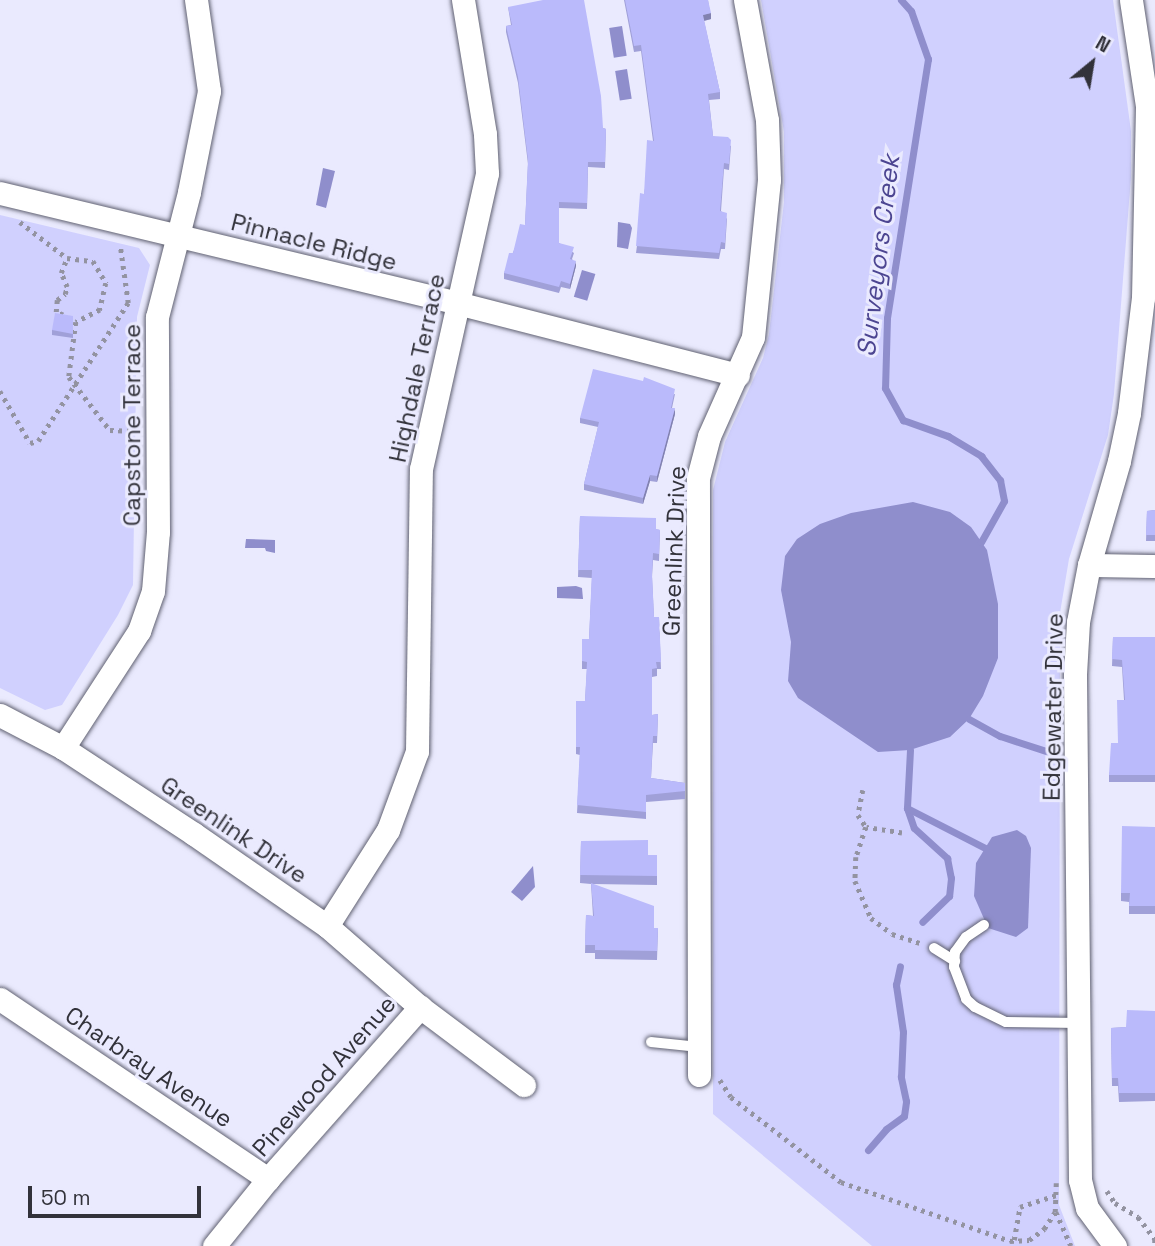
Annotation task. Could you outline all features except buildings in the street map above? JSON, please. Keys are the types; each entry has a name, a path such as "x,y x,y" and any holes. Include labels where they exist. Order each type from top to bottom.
{"street":[{"name":"Capstone Terrace","path":"63,748 139,631 153,591 158,532 157,317 209,91 196,0"},
{"name":"Highdale Terrace","path":"327,926 388,830 412,766 418,741 421,468 484,189 487,160 463,0"},
{"name":"Greenlink Drive","path":"709,1074 699,1047 697,499 709,436 738,375 756,318 769,161 767,120 745,0"},
{"name":"Edgewater Drive","path":"1115,1246 1087,1208 1081,1191 1075,674 1078,622 1089,565 1126,425 1149,298 1147,106 1131,0"},
{"name":"Pinnacle Ridge","path":"0,193 457,303 738,375"},
{"path":"1089,565 1155,566"},
{"name":"Greenlink Drive","path":"0,715 63,748 327,926 420,1007 524,1085"},
{"name":"Charbray Avenue","path":"0,999 268,1179"},
{"name":"Pinewood Avenue","path":"214,1246 268,1179 420,1007"}],"lane":[{"path":"984,925 959,945 955,961 958,982 966,999 989,1015 1027,1024 1079,1023"},
{"path":"934,948 955,961"},
{"path":"651,1042 699,1047"}],"path":[{"path":"15,219 67,258 93,261 106,283 100,310 76,322"},
{"path":"0,391 30,443 38,441 128,303 120,245"},
{"path":"67,258 61,274 67,287 65,294 57,300 56,312 76,322"},
{"path":"76,322 69,377 110,430 142,432"},
{"path":"863,790 858,815 866,827 902,833"},
{"path":"866,827 858,850 855,881 864,906 871,918 892,934 934,948"},
{"path":"709,1074 720,1081 731,1097 842,1182 1029,1246"},
{"path":"1056,1170 1055,1212 1071,1246"},
{"path":"1103,1179 1115,1203 1138,1217 1155,1239 1155,1246"},
{"path":"1016,1240 1020,1207 1056,1195"},
{"path":"1016,1240 1029,1240 1044,1229 1055,1212"}],"shaded area":[{"path":"761,0 1113,0 1131,131 1131,177 1114,394 1108,435 1069,559 1060,613 1059,1205 1075,1246 872,1246 713,1114 713,490 725,442 763,358 769,334 784,202 784,132"},
{"path":"622,26 627,56 614,58 609,28"},
{"path":"627,69 632,99 620,101 615,71"},
{"path":"323,168 335,171 326,208 316,205"},
{"path":"0,215 139,248 150,265 137,317 133,585 118,615 62,705 45,710 0,688"},
{"path":"618,222 630,224 632,228 628,249 617,247"},
{"path":"582,270 595,274 587,301 574,297"},
{"path":"913,502 950,512 971,527 987,550 998,604 998,658 983,696 969,719 950,737 910,750 878,752 798,698 788,681 791,642 781,590 785,556 797,539 820,524 851,513"},
{"path":"246,539 275,540 275,553 266,551 265,548 245,548"},
{"path":"557,587 582,588 583,599 557,598"},
{"path":"1017,830 1026,836 1031,848 1028,928 1016,937 988,928 974,896 976,863 992,837"},
{"path":"533,866 535,887 522,901 511,892"}],"waterway":[{"name":"Surveyors Creek","path":"901,0 911,11 928,59 887,318 885,388 903,420 948,436 981,456 1000,480 1004,501 981,542"},
{"path":"969,719 1000,736 1049,752"},
{"path":"910,750 907,808 914,828 947,858 951,878 949,896 922,922"},
{"path":"907,808 985,848"},
{"path":"868,1150 886,1129 904,1116 906,1101 901,1077 903,1032 896,985 900,966"}]}
